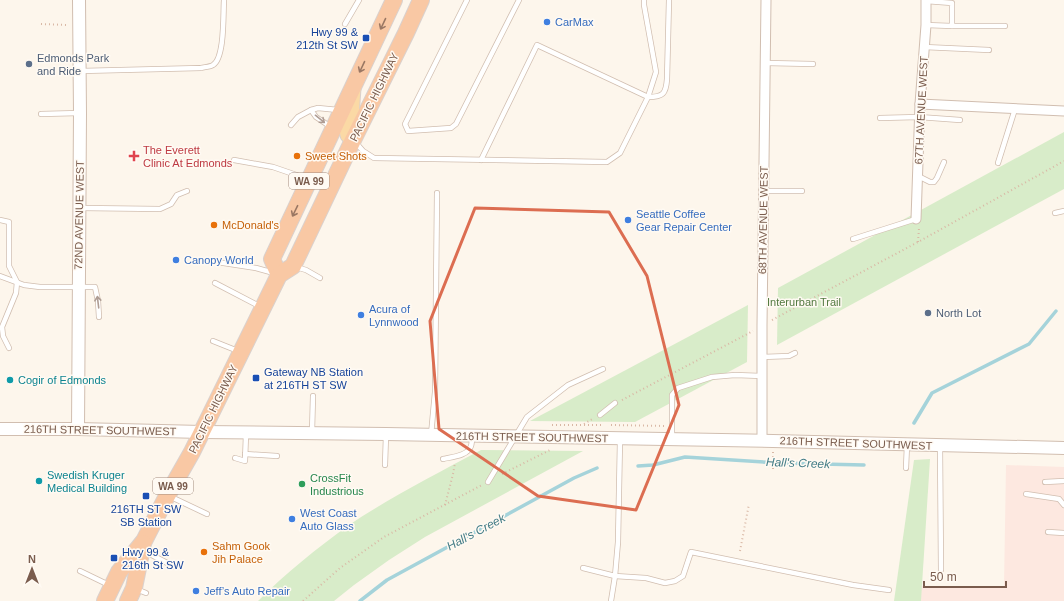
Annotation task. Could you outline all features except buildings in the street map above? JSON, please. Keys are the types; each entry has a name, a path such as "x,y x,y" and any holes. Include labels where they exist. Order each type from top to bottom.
{"highway":[{"name":"PACIFIC HIGHWAY","path":"109,594 119,572 143,545 167,496 192,452 279,275 272,259 394,0"},
{"name":"PACIFIC HIGHWAY","path":"293,266 421,0"},
{"path":"279,275 293,266"},
{"name":"PACIFIC HIGHWAY","path":"136,594 143,545"}],"main road":[{"path":"353,87 351,118 346,130 348,135 353,140"}],"street":[{"name":"72ND AVENUE WEST","path":"78,429 80,113 79,0"},
{"name":"68TH AVENUE WEST","path":"762,441 766,0"},
{"name":"67TH AVENUE WEST","path":"916,219 919,117 926,25 926,0"},
{"path":"920,104 1064,111"},
{"name":"216TH STREET SOUTHWEST","path":"0,429 516,436 1064,448"}],"lane":[{"path":"80,71 201,68 213,65 219,59 222,49 224,0"},
{"path":"345,24 359,0"},
{"path":"467,0 405,124 408,130 451,128 456,124 519,0"},
{"path":"353,140 363,151 374,158 607,162 620,153 648,97 656,72 644,0"},
{"path":"481,160 537,45 648,97 659,96 666,91 669,0"},
{"path":"926,0 952,3 952,26"},
{"path":"926,25 1005,26"},
{"path":"924,47 988,50"},
{"path":"766,63 813,64"},
{"path":"291,125 298,117 318,108 342,111"},
{"path":"998,163 1015,109"},
{"path":"311,110 316,117 334,128"},
{"path":"41,114 80,113"},
{"path":"880,118 919,117 960,120"},
{"path":"234,160 273,167 309,180"},
{"path":"918,176 930,182 934,182 944,162"},
{"path":"79,208 160,209 171,204 177,195 187,191"},
{"path":"764,191 802,191"},
{"path":"431,435 435,392 437,193"},
{"path":"1055,213 1064,211"},
{"path":"853,239 916,219"},
{"path":"0,220 8,222 8,266 16,282 16,293 2,327 3,336 9,348"},
{"path":"217,262 256,268 279,275"},
{"path":"293,266 306,270 320,278"},
{"path":"0,276 16,282 40,287 95,287 99,317"},
{"path":"215,283 262,308"},
{"path":"213,341 241,352"},
{"path":"762,357 789,356 795,353"},
{"path":"488,482 527,417 568,385 603,369"},
{"path":"672,439 672,395 678,388 712,377 735,375 762,376"},
{"path":"312,433 313,396"},
{"path":"600,415 615,403"},
{"path":"235,458 245,461 246,433"},
{"path":"385,465 386,434"},
{"path":"443,459 457,456 468,451 471,446 472,436"},
{"path":"611,601 618,542 620,438"},
{"path":"906,468 907,444"},
{"path":"940,445 941,570"},
{"path":"245,454 276,456"},
{"path":"1045,482 1064,481"},
{"path":"1026,494 1059,499 1064,505"},
{"path":"167,496 207,514"},
{"path":"1048,532 1064,533"},
{"path":"143,545 173,566"},
{"path":"584,568 615,576 646,578 665,583 675,581 683,576 691,552 853,585 889,590"},
{"path":"80,571 109,594"}],"path":[{"path":"41,24 79,25"},
{"path":"770,322 1064,161"},
{"path":"916,219 919,227 918,242"},
{"path":"615,403 751,332"},
{"path":"582,425 600,415"},
{"path":"548,424 602,425"},
{"path":"611,425 672,426"},
{"path":"303,601 340,568 384,537 555,447"},
{"path":"773,452 773,469"},
{"path":"445,505 454,474 457,456"},
{"path":"740,551 749,504"}],"highlighted area":[{"path":"475,208 609,212 647,276 679,405 636,510 538,496 439,429 430,321"}],"shaded area":[{"path":"1006,465 1064,467 1064,601 917,601 918,586 1004,586"}],"green space":[{"name":"Interurban Trail","path":"1064,132 1064,189 777,345 778,288"},
{"name":"Interurban Trail","path":"748,305 747,362 635,422 530,421"},
{"path":"481,450 583,451 425,537 389,560 334,601 258,601 302,561 349,525 397,495"},
{"path":"930,459 921,601 894,601 914,460"}],"waterway":[{"name":"Hall's Creek","path":"914,423 932,393 1029,344 1056,311"},
{"name":"Hall's Creek","path":"638,466 653,465 685,457 779,463 864,465"},
{"name":"Hall's Creek","path":"360,601 387,580 574,478 597,468"}],"place":[{"name":"CarMax","path":"547,22"},
{"name":"Hwy 99 & 212th St SW","path":"366,38"},
{"name":"Edmonds Park and Ride","path":"29,64"},
{"name":"The Everett Clinic At Edmonds","path":"134,156"},
{"name":"Sweet Shots","path":"297,156"},
{"name":"Seattle Coffee Gear Repair Center","path":"628,220"},
{"name":"McDonald's","path":"214,225"},
{"name":"Canopy World","path":"176,260"},
{"name":"North Lot","path":"928,313"},
{"name":"Acura of Lynnwood","path":"361,315"},
{"name":"Gateway NB Station at 216TH ST SW","path":"256,378"},
{"name":"Cogir of Edmonds","path":"10,380"},
{"name":"Swedish Kruger Medical Building","path":"39,481"},
{"name":"CrossFit Industrious","path":"302,484"},
{"name":"216TH ST SW SB Station","path":"146,496"},
{"name":"West Coast Auto Glass","path":"292,519"},
{"name":"Sahm Gook Jih Palace","path":"204,552"},
{"name":"Hwy 99 & 216th St SW","path":"114,558"},
{"name":"Jeff’s Auto Repair","path":"196,591"}]}
